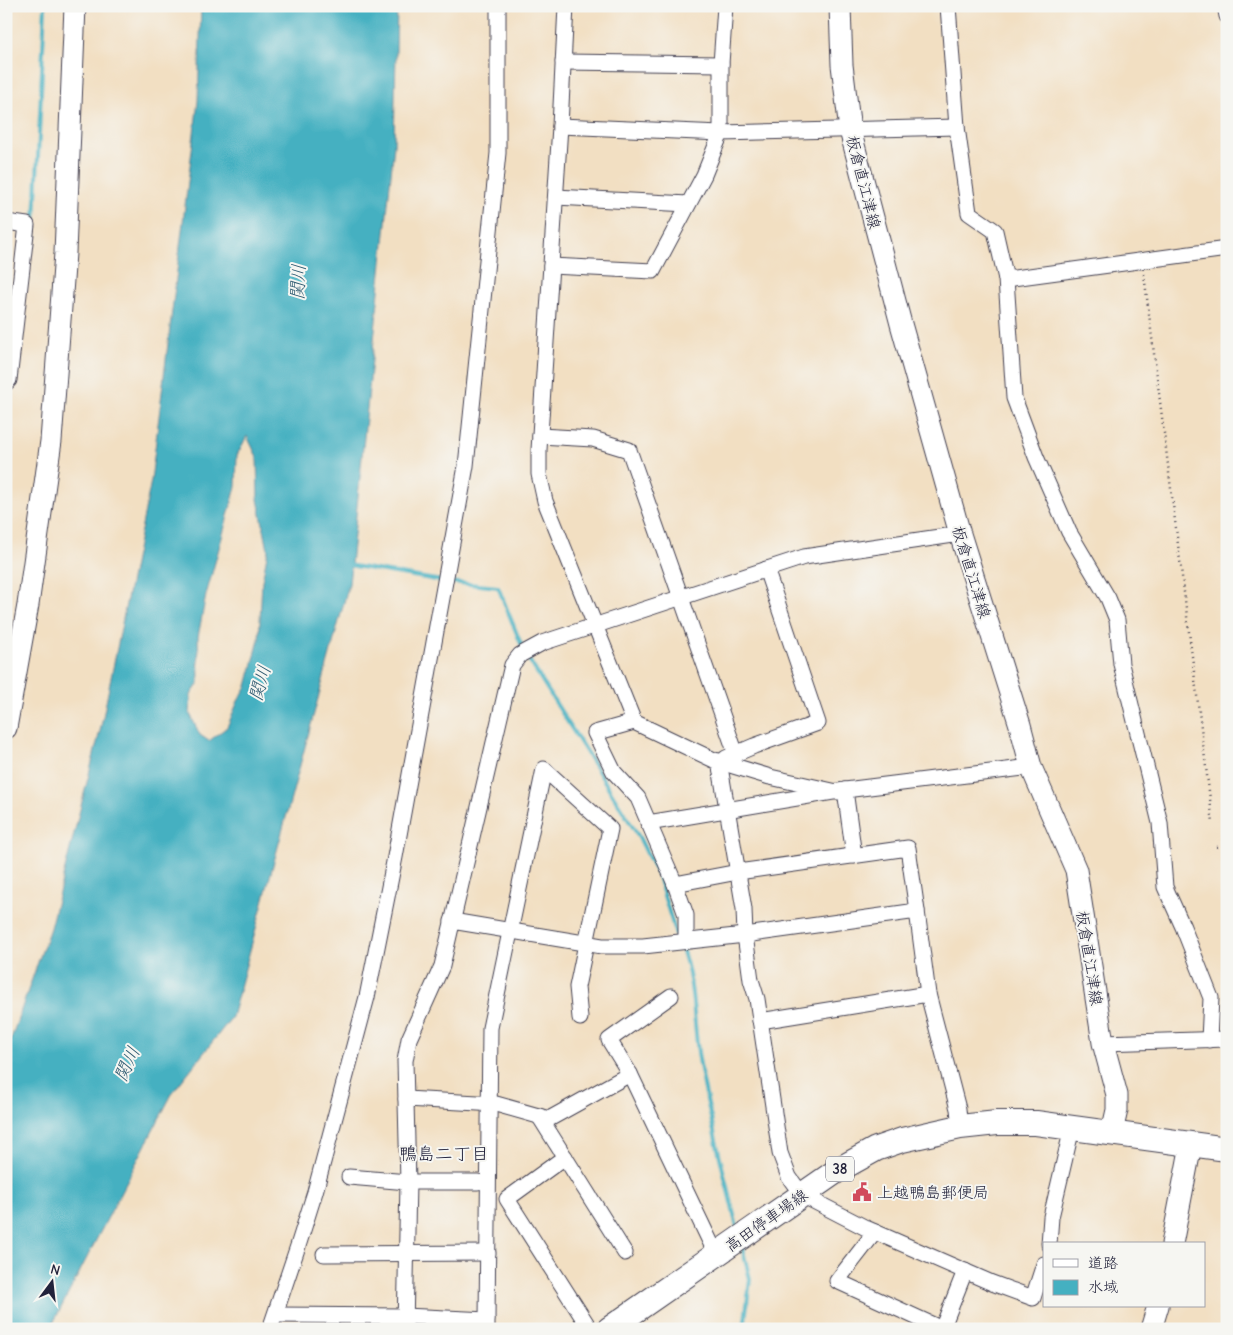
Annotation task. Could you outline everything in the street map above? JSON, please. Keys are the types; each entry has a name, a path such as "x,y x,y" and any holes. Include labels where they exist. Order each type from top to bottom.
{"main road":[{"path":"6,728 28,605 51,441 65,253 75,6"},
{"name":"板倉直江津線","path":"840,6 842,65 850,130 900,324 960,534 1020,725 1031,767 1076,870 1103,1043 1117,1095 1117,1110 1112,1132"},
{"name":"高田停車場線","path":"608,1329 838,1170 876,1149 902,1140 960,1127 997,1123 1026,1123 1112,1132"},
{"name":"38","path":"1112,1132 1227,1150"},
{"path":"1172,1242 1191,1145"},
{"path":"1151,1329 1157,1308"}],"street":[{"path":"498,6 498,153 466,466 367,996 314,1192 273,1322 487,1324 490,1028 512,930 544,769 610,828 577,987 580,1018"},
{"path":"566,6 539,474 545,501 634,722"},
{"path":"551,266 653,271 704,175 722,133 721,64 725,6"},
{"path":"948,6 957,127 969,213 995,231 1006,278 1014,398 1036,457 1069,532 1108,598 1117,620 1120,664 1160,823 1165,887 1184,927 1212,998 1209,1040"},
{"path":"1226,6 1227,16"},
{"path":"563,62 721,64"},
{"path":"560,126 722,133 957,127"},
{"path":"556,197 688,204"},
{"path":"6,222 27,225 13,290 9,380 6,383"},
{"path":"1006,278 1227,249"},
{"path":"540,436 594,439 628,450 736,754"},
{"path":"405,1322 408,1182 405,1061 409,1040 442,966 512,665 520,654 542,643 804,557 960,534"},
{"path":"719,761 818,723 766,569"},
{"path":"686,941 686,915 675,884 638,798 614,772 595,733 634,722 719,761 770,777 841,791"},
{"path":"719,761 744,910 744,935 751,980 757,999 780,1153 789,1176 802,1195 876,1232 1033,1298 1043,1267"},
{"path":"648,823 841,791 1031,767"},
{"path":"841,791 854,856"},
{"path":"675,884 738,872 908,848 928,994 958,1109 960,1127"},
{"path":"452,921 602,946 656,946 917,910"},
{"path":"760,1021 928,994"},
{"path":"671,996 609,1040 630,1074 716,1254"},
{"path":"1103,1043 1227,1039"},
{"path":"406,1099 490,1104 549,1118 630,1074"},
{"path":"539,1116 626,1253"},
{"path":"1049,1242 1051,1217 1072,1128"},
{"path":"565,1157 507,1199 590,1329"},
{"path":"349,1178 408,1182 478,1182"},
{"path":"876,1232 837,1281 942,1329 965,1271"},
{"path":"324,1254 488,1253"}],"path":[{"path":"1143,260 1213,823"},
{"path":"1217,847 1227,846"}],"water":[{"name":"関川","path":"201,6 397,6 394,145 349,584 232,1017 173,1092 50,1329 6,1329 6,1053 50,928 101,727 151,481 198,101","holes":["247,436 257,457 258,499 268,550 262,581 259,640 247,686 238,701 227,727 209,741 200,735 190,714 191,695 199,683 198,637 206,595 236,487 237,455"]}],"waterway":[{"path":"32,246 35,221 45,6"},
{"path":"348,565 442,581"},
{"path":"449,582 498,587 523,649"},
{"path":"526,655 639,837 658,876 677,938"},
{"path":"681,946 689,974 703,1081 738,1231"},
{"path":"742,1247 750,1279 744,1329"}],"place":[{"name":"上越鴨島郵便局","path":"862,1192"}],"district":[{"name":"鴨島二丁目","path":"444,1154"}]}
